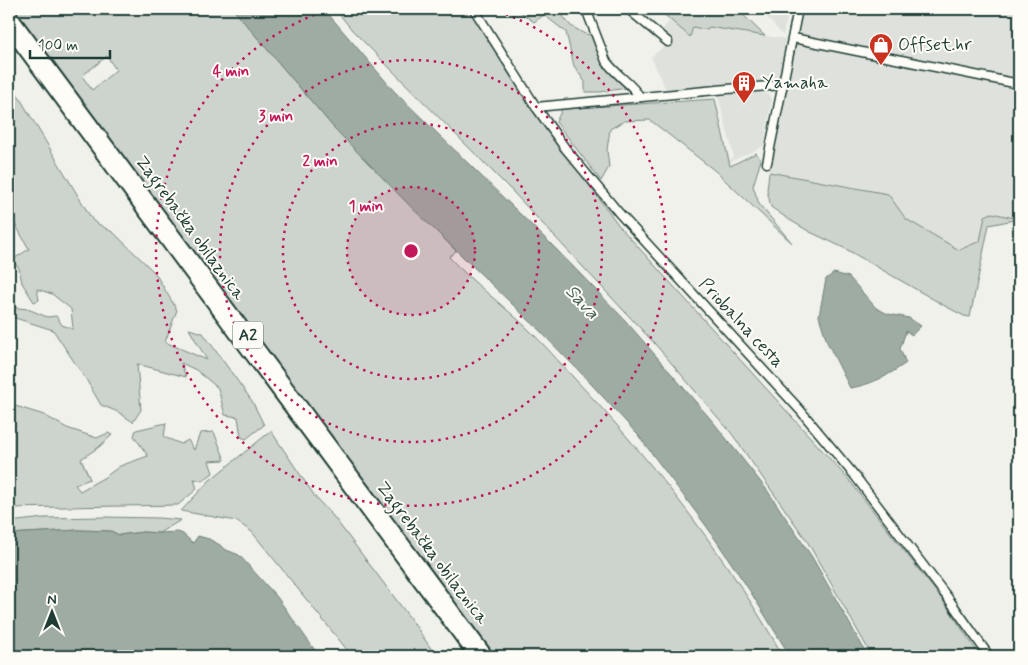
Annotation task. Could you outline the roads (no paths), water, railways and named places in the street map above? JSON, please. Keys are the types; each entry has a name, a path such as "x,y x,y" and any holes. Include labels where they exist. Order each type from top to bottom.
{"highway":[{"name":"Zagrebačka obilaznica","path":"9,13 487,656"},
{"name":"Zagrebačka obilaznica","path":"9,30 475,656"}],"street":[{"name":"Priobalna cesta","path":"474,9 536,107 565,148 619,213 800,410 948,598 988,656"},
{"path":"586,9 606,61 640,97"},
{"path":"628,9 668,42"},
{"path":"767,163 798,9"},
{"path":"792,38 1019,84"},
{"path":"536,107 783,86"}],"water":[{"name":"Sava","path":"233,9 324,9 394,91 555,248 624,319 714,423 767,490 812,557 868,656 790,656 750,591 707,527 638,435 537,328 412,208 334,128"},
{"path":"834,273 849,277 876,308 888,314 909,318 921,326 912,335 906,331 900,349 906,363 880,379 865,385 850,388 827,342 819,316 826,279"},
{"path":"78,530 111,531 119,535 143,532 178,532 193,543 198,536 209,539 224,549 239,555 277,597 319,656 9,656 9,534"}],"place":[{"name":"Offset.hr","path":"881,66"},
{"name":"Yamaha","path":"744,104"}]}
